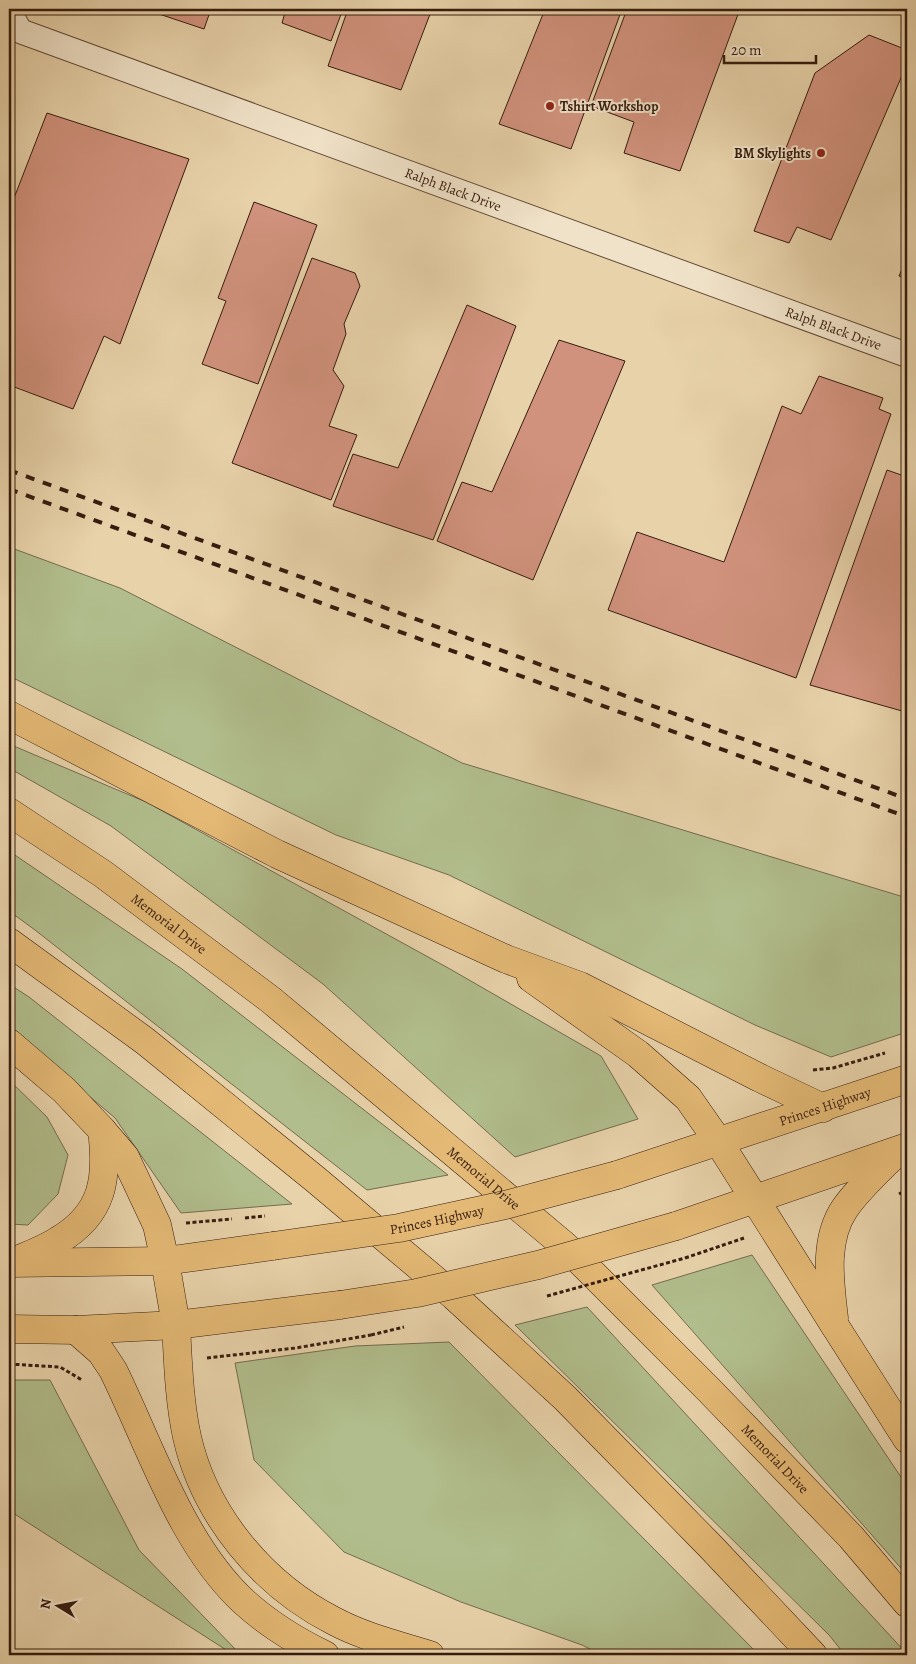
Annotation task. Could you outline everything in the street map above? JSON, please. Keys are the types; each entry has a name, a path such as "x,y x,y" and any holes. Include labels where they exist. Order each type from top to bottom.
{"main road":[{"path":"9,715 277,854 506,960 580,986 823,1108"},
{"name":"Memorial Drive","path":"9,812 103,874 271,1000 564,1245 852,1537 907,1603"},
{"path":"9,942 145,1041 315,1178 454,1296 565,1398 711,1547 813,1655"},
{"path":"506,960 638,1054 688,1098 718,1141 907,1439"},
{"path":"9,1043 64,1090 102,1130 125,1158 158,1225 176,1325 182,1408 196,1467 211,1500 247,1552 269,1575 309,1608 359,1632 430,1655"},
{"name":"Princes Highway","path":"9,1263 164,1261 399,1228 505,1205 617,1175 907,1079"},
{"path":"9,1263 58,1241 76,1229 90,1213 100,1194 104,1172 102,1130"},
{"path":"9,1329 76,1330 176,1325 340,1305 417,1293 538,1265 676,1226 902,1149"},
{"path":"835,1326 830,1275 832,1241 838,1224 844,1210 855,1196 902,1149"},
{"path":"76,1330 101,1352 113,1370 182,1515 212,1564 242,1600 261,1616 284,1632 325,1655"}],"street":[{"name":"Ralph Black Drive","path":"9,11 20,31 907,355"}],"path":[{"path":"805,1068 813,1070 833,1068 888,1052"},
{"path":"245,1218 274,1215"}],"green space":[{"path":"9,547 120,588 462,763 907,898 907,1032 831,1057 755,1025 449,875 336,835 9,676"},
{"path":"9,744 146,802 450,969 601,1056 638,1119 515,1157 323,984 111,826 9,768"},
{"path":"9,851 182,969 448,1175 367,1190 9,911"},
{"path":"9,984 29,997 292,1204 181,1213 115,1118 9,1028"},
{"path":"9,1080 47,1117 68,1155 58,1194 28,1225 9,1224"},
{"path":"752,1255 907,1486 907,1575 652,1285"},
{"path":"587,1307 907,1655 845,1655 829,1635 515,1325"},
{"path":"449,1342 759,1655 602,1655 582,1645 461,1602 344,1552 254,1460 235,1363 355,1346"},
{"path":"9,1380 50,1380 139,1550 241,1655 234,1655 9,1512"}],"building":[{"path":"144,9 211,9 204,29"},
{"path":"286,9 343,9 331,41 282,23"},
{"path":"348,9 432,9 401,90 328,66"},
{"path":"545,9 622,9 571,149 499,124"},
{"path":"627,9 740,9 680,171 624,153 634,122 591,106"},
{"path":"869,35 907,50 907,64 831,240 797,227 789,243 754,231 815,73"},
{"path":"47,113 189,159 120,344 104,336 73,409 9,385 9,211"},
{"path":"254,202 317,225 258,384 202,364 226,301 218,298"},
{"path":"907,257 907,279 899,276"},
{"path":"312,258 355,273 360,286 344,324 346,334 333,370 344,386 329,426 357,435 331,500 232,463"},
{"path":"467,305 516,326 433,540 333,506 353,454 398,468"},
{"path":"559,340 625,361 533,580 437,541 462,482 492,492"},
{"path":"819,376 883,398 879,409 891,414 796,678 608,610 637,532 724,562 782,406 801,414"},
{"path":"887,470 907,477 907,697 902,711 810,685"}],"railway":[{"path":"9,470 907,799"},
{"path":"9,489 907,817"}],"place":[{"name":"Tshirt Workshop","path":"550,106"},
{"name":"BM Skylights","path":"821,153"}]}
